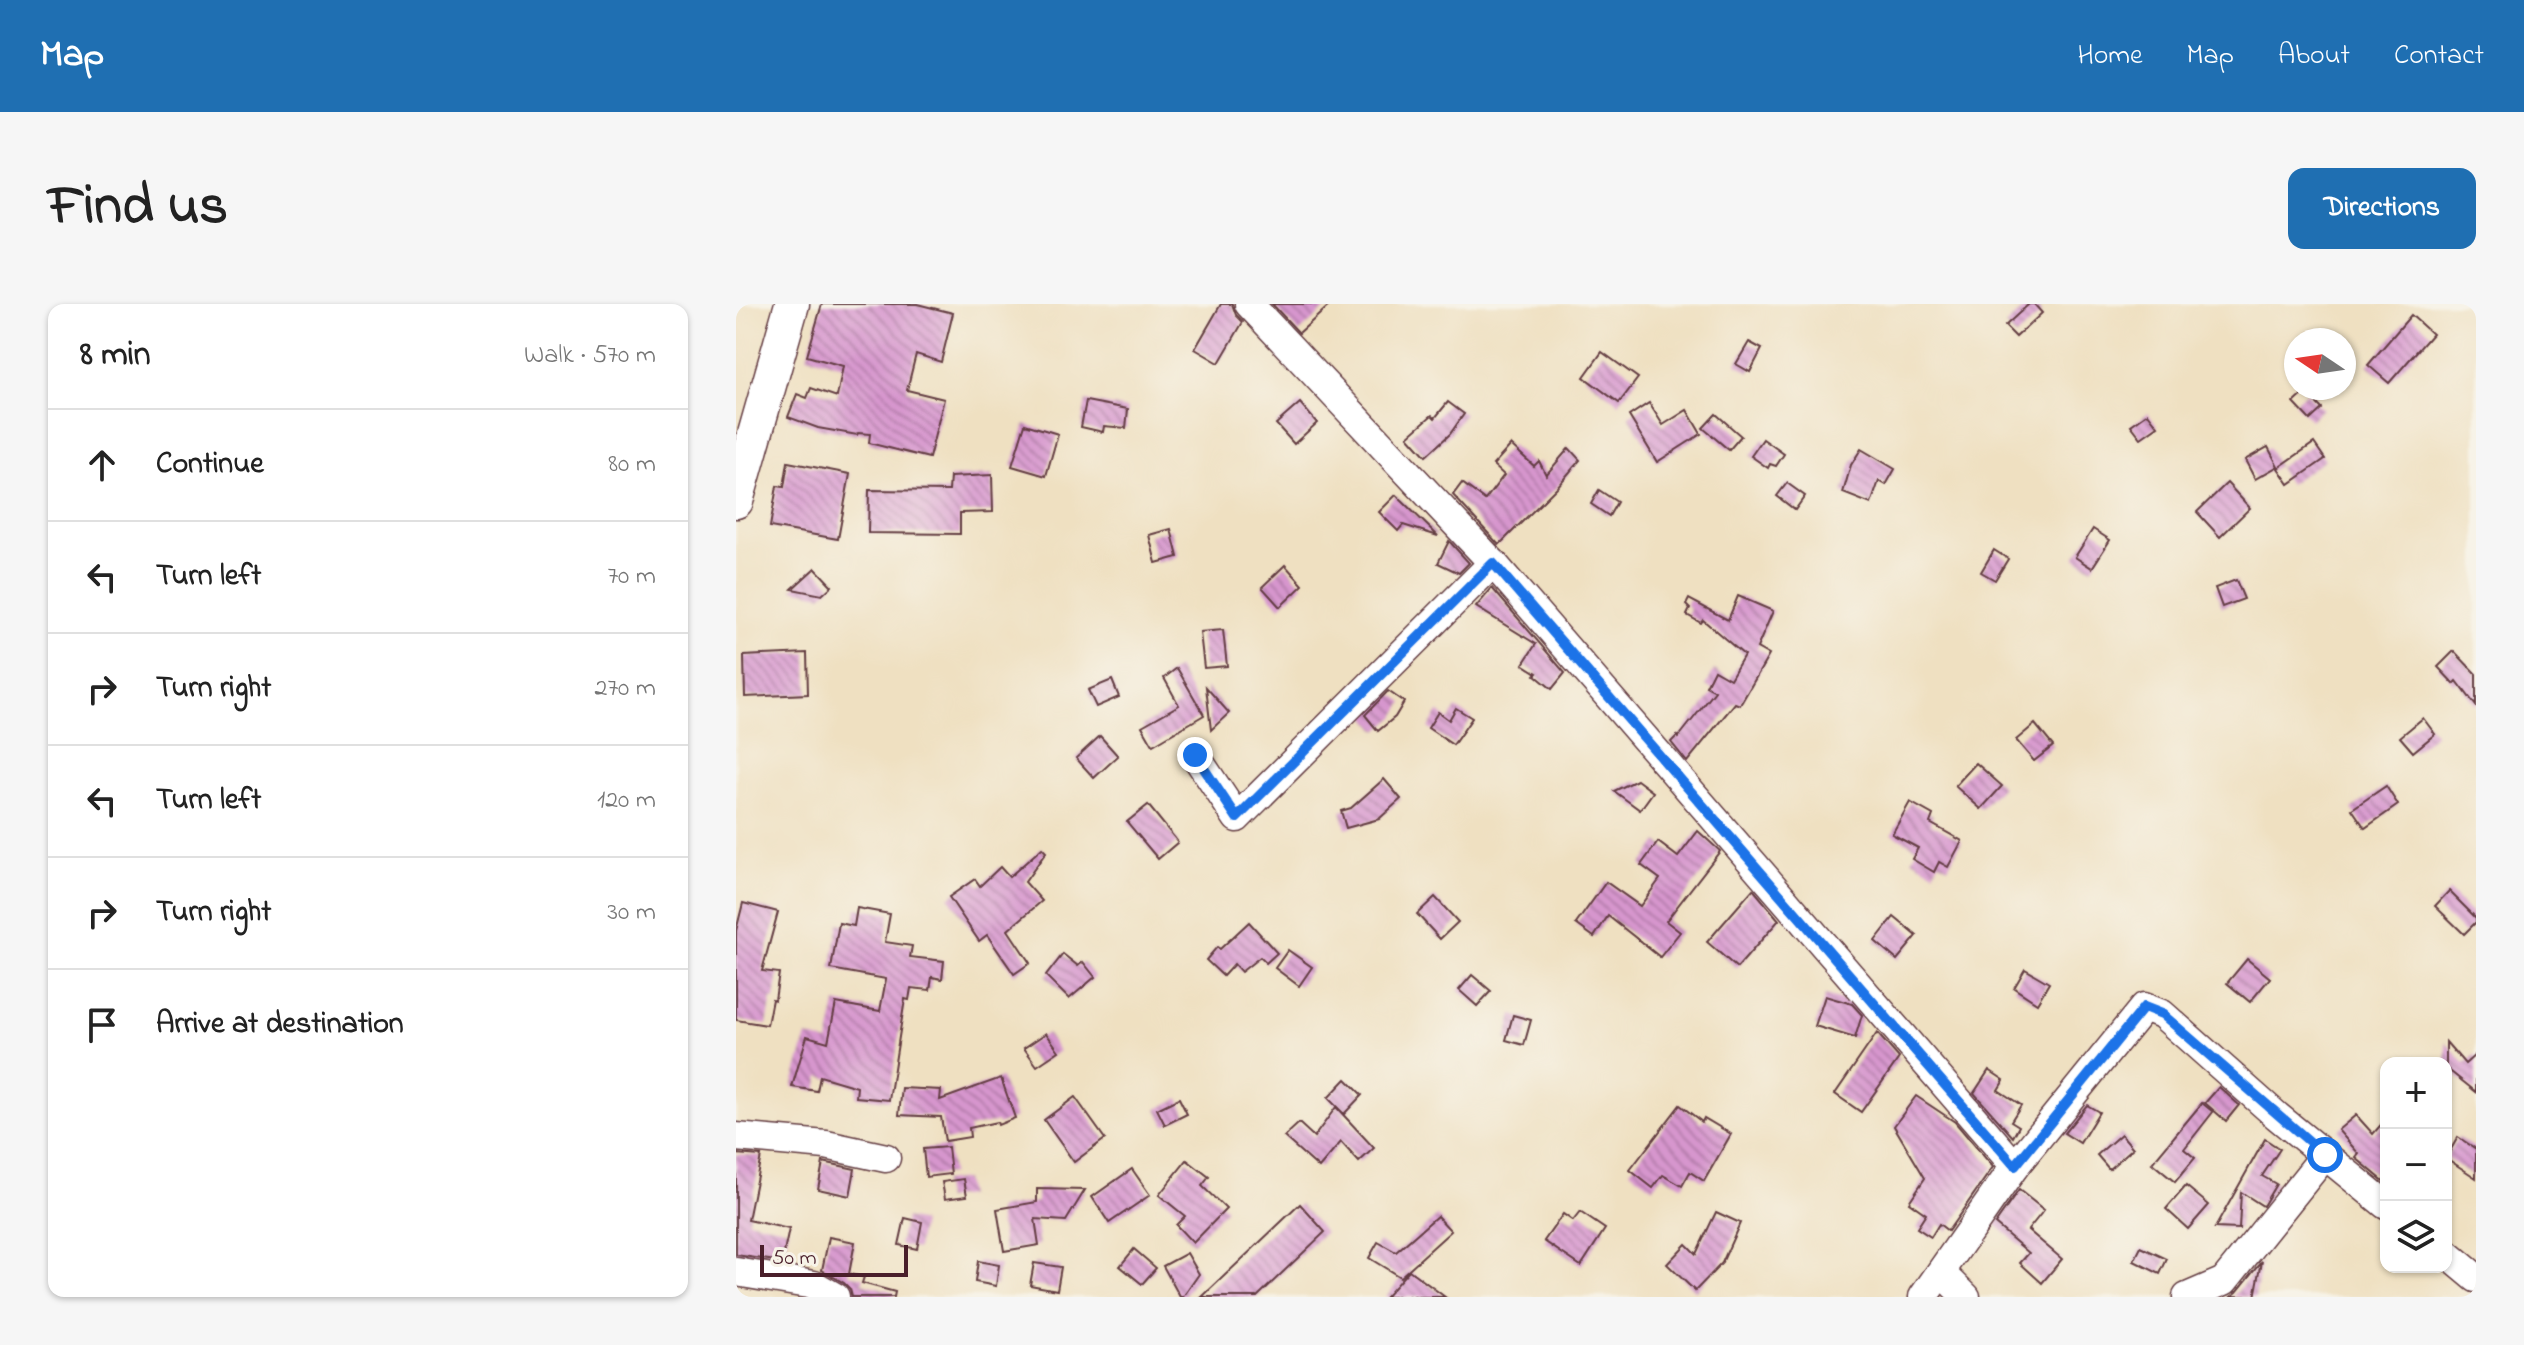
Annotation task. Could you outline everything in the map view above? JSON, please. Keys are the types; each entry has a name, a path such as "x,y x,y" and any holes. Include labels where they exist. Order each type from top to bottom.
{"main road":[{"path":"736,501 792,304"}],"street":[{"path":"1249,304 1493,563 2015,1166"},
{"path":"1195,755 1237,818 1493,563"},
{"path":"1923,1297 2015,1166 2144,1007 2162,1014 2381,1201"},
{"path":"736,1137 826,1145 886,1158"},
{"path":"2187,1297 2224,1281 2325,1155"},
{"path":"2452,1258 2476,1278"},
{"path":"736,1272 814,1285 835,1297"},
{"path":"1942,1273 1966,1297"}],"building":[{"path":"822,304 917,304 953,313 941,362 916,354 907,390 944,399 929,458 869,443 870,434 857,435 818,428 788,417 797,394 807,398 811,388 837,397 843,366 807,356"},
{"path":"1221,304 1232,304 1243,322 1219,363 1195,349"},
{"path":"1272,304 1331,304 1299,333"},
{"path":"2029,304 2034,304 2042,313 2016,337 2005,326"},
{"path":"2411,315 2432,334 2389,383 2368,365"},
{"path":"1749,342 1762,349 1750,372 1736,364"},
{"path":"1602,352 1638,378 1619,403 1584,377"},
{"path":"2297,400 2314,400 2322,409 2310,420 2294,403"},
{"path":"1086,401 1128,409 1126,428 1104,426 1103,432 1081,427"},
{"path":"1448,402 1464,414 1450,434 1426,456 1408,436 1432,415 1435,418"},
{"path":"1300,403 1317,423 1294,444 1276,424"},
{"path":"1649,403 1663,425 1687,410 1701,434 1657,462 1629,416"},
{"path":"2148,413 2158,426 2141,438 2131,425"},
{"path":"1716,414 1741,436 1729,450 1703,428"},
{"path":"1025,424 1058,434 1046,476 1012,466"},
{"path":"1763,439 1784,454 1776,466 1770,464 1768,468 1751,456"},
{"path":"2314,443 2325,459 2289,484 2278,468"},
{"path":"1511,445 1534,466 1539,461 1546,475 1569,448 1580,460 1499,545 1453,495 1462,483 1485,500 1504,475 1493,465"},
{"path":"2268,447 2278,466 2255,479 2245,460"},
{"path":"1861,449 1895,469 1886,485 1879,481 1871,504 1843,493 1851,465"},
{"path":"788,462 850,474 838,539 770,527 777,486 784,487"},
{"path":"992,475 993,512 960,513 960,534 868,533 869,490 949,491 950,477"},
{"path":"1787,483 1805,496 1795,510 1777,496"},
{"path":"2227,483 2250,508 2220,537 2197,512"},
{"path":"1599,490 1617,502 1609,516 1591,504"},
{"path":"1396,495 1438,536 1403,525 1398,531 1379,512"},
{"path":"1171,529 1178,557 1156,563 1149,535"},
{"path":"2093,529 2110,540 2092,568 2075,557"},
{"path":"1449,541 1469,563 1459,573 1438,563"},
{"path":"1994,550 2008,559 1995,580 1981,572"},
{"path":"1285,565 1303,585 1280,607 1262,587"},
{"path":"815,568 832,586 822,595 792,589"},
{"path":"2236,580 2244,599 2222,607 2215,588"},
{"path":"1492,588 1565,673 1552,689 1523,664 1536,644 1476,607"},
{"path":"1738,596 1773,611 1757,648 1769,655 1740,705 1735,703 1687,762 1671,742 1678,738 1715,691 1706,686 1714,670 1730,679 1744,655 1703,620 1701,623 1687,615 1690,609 1686,605 1689,599 1728,620"},
{"path":"1223,630 1227,666 1204,668 1200,632"},
{"path":"2454,651 2476,674 2476,706 2457,681 2454,684 2438,667"},
{"path":"807,653 808,694 745,697 744,656"},
{"path":"1177,668 1204,715 1153,745 1142,726 1179,705 1164,678"},
{"path":"1112,680 1119,697 1096,707 1088,690"},
{"path":"1206,687 1229,713 1211,730"},
{"path":"1388,691 1404,702 1395,717 1378,731 1365,715"},
{"path":"1456,708 1472,718 1453,745 1428,728 1438,712 1449,720"},
{"path":"2423,718 2435,734 2413,752 2400,737"},
{"path":"2035,724 2053,746 2034,761 2016,740"},
{"path":"1100,736 1118,756 1094,778 1076,758"},
{"path":"1976,763 2002,786 1981,809 1955,786"},
{"path":"1384,779 1401,799 1379,819 1346,828 1341,811 1351,808"},
{"path":"1637,780 1653,792 1640,810 1614,791"},
{"path":"2386,786 2398,805 2365,828 2352,809"},
{"path":"1910,802 1933,815 1930,823 1962,841 1948,867 1939,862 1934,872 1912,859 1918,848 1892,834"},
{"path":"1148,805 1178,842 1158,859 1127,822"},
{"path":"1698,831 1720,851 1666,921 1680,932 1660,957 1608,916 1594,937 1576,924 1606,882 1640,906 1660,879 1641,865 1658,842 1678,857"},
{"path":"1042,848 1046,852 1025,882 1042,901 1008,930 1030,963 1014,974 987,935 979,941 949,897 975,879 980,886 1000,867 1009,877"},
{"path":"1753,889 1779,920 1737,968 1707,942"},
{"path":"2449,891 2476,918 2464,934 2435,906"},
{"path":"1435,897 1458,922 1440,939 1417,914"},
{"path":"743,903 778,912 762,971 779,973 767,1025 736,1020 736,931"},
{"path":"857,908 890,914 885,942 912,946 910,957 944,961 942,979 932,977 930,990 911,988 909,1000 905,999 889,1100 856,1097 857,1087 820,1076 817,1091 792,1087 807,1036 828,1042 836,1003 880,1011 886,979 831,969 839,923 854,926"},
{"path":"1894,917 1917,936 1897,960 1875,941"},
{"path":"1249,922 1277,953 1266,963 1260,957 1241,972 1234,964 1223,976 1206,960 1217,947 1220,949"},
{"path":"1288,950 1312,967 1299,986 1275,968"},
{"path":"1063,954 1078,966 1083,962 1095,977 1069,999 1046,976"},
{"path":"2247,959 2270,978 2250,1002 2227,983"},
{"path":"2025,969 2049,983 2037,1003 2014,988"},
{"path":"1472,975 1491,991 1477,1006 1459,990"},
{"path":"1825,996 1852,1004 1862,1015 1855,1038 1815,1026"},
{"path":"1513,1015 1531,1020 1524,1045 1506,1040"},
{"path":"1046,1033 1059,1051 1037,1066 1024,1048"},
{"path":"1877,1033 1899,1058 1861,1112 1835,1094"},
{"path":"2446,1042 2465,1064 2476,1054 2476,1092 2452,1073 2452,1057 2446,1057"},
{"path":"1989,1070 2004,1080 1998,1090 2021,1105 2011,1121 2019,1126 2013,1137 1974,1093"},
{"path":"1001,1078 1015,1118 998,1125 997,1122 969,1128 970,1137 945,1141 941,1117 899,1115 902,1088 941,1090 940,1100"},
{"path":"1346,1079 1362,1095 1344,1114 1328,1098"},
{"path":"2219,1087 2239,1105 2226,1121 2205,1103"},
{"path":"1916,1096 1955,1122 1993,1167 1948,1231 1939,1224 1931,1237 1917,1228 1926,1214 1909,1202 1925,1178 1894,1126"},
{"path":"1075,1097 1105,1139 1074,1162 1044,1120"},
{"path":"1179,1098 1187,1114 1165,1125 1157,1109"},
{"path":"2202,1103 2213,1112 2184,1149 2195,1158 2175,1182 2152,1163"},
{"path":"1680,1105 1702,1122 1704,1118 1731,1134 1704,1181 1690,1172 1682,1186 1663,1175 1653,1188 1630,1170"},
{"path":"2087,1105 2099,1112 2080,1143 2064,1133"},
{"path":"1336,1107 1374,1148 1359,1162 1341,1142 1319,1168 1284,1137 1299,1123 1314,1137"},
{"path":"2356,1115 2373,1134 2380,1126 2380,1178 2356,1158 2359,1154 2338,1130"},
{"path":"2121,1134 2133,1148 2109,1169 2097,1155"},
{"path":"2458,1137 2476,1149 2476,1178 2452,1162 2452,1148"},
{"path":"2265,1139 2280,1149 2262,1176 2276,1184 2263,1206 2241,1192 2239,1229 2215,1228"},
{"path":"948,1147 951,1174 926,1177 923,1149"},
{"path":"736,1154 761,1156 748,1220 789,1229 782,1262 736,1255"},
{"path":"1187,1160 1209,1177 1202,1186 1226,1209 1193,1243 1176,1225 1185,1216 1159,1195"},
{"path":"823,1162 855,1169 850,1196 818,1189"},
{"path":"1132,1169 1150,1195 1109,1223 1092,1197"},
{"path":"964,1179 967,1196 945,1199 942,1182"},
{"path":"2186,1186 2209,1205 2188,1229 2166,1209"},
{"path":"1037,1189 1085,1190 1066,1221 1035,1219 1039,1245 1004,1251 997,1209 1037,1202"},
{"path":"2019,1190 2044,1210 2028,1230 2062,1259 2042,1283 2020,1263 2029,1253 1995,1224"},
{"path":"1300,1204 1325,1232 1257,1297 1202,1297"},
{"path":"1580,1212 1605,1229 1581,1266 1544,1241 1563,1214 1573,1221"},
{"path":"1716,1212 1740,1223 1722,1263 1695,1291 1667,1264 1686,1244 1696,1254"},
{"path":"1437,1216 1451,1231 1400,1277 1369,1258 1378,1242 1396,1252"},
{"path":"905,1218 922,1222 917,1249 899,1245"},
{"path":"829,1237 855,1242 849,1274 864,1277 862,1283 895,1292 894,1297 852,1297 844,1283 822,1270"},
{"path":"2141,1247 2167,1259 2160,1274 2134,1261"},
{"path":"1134,1249 1156,1268 1142,1284 1120,1266"},
{"path":"1187,1253 1199,1274 1180,1297 1163,1266"},
{"path":"978,1261 999,1265 996,1286 975,1282"},
{"path":"2262,1261 2255,1297 2232,1296 2237,1292"},
{"path":"1034,1263 1061,1267 1057,1290 1030,1285"},
{"path":"1409,1270 1445,1297 1385,1297"}],"route":[{"path":"1195,755 1237,818 1493,563 2015,1166 2144,1007 2162,1014 2325,1155"}]}
